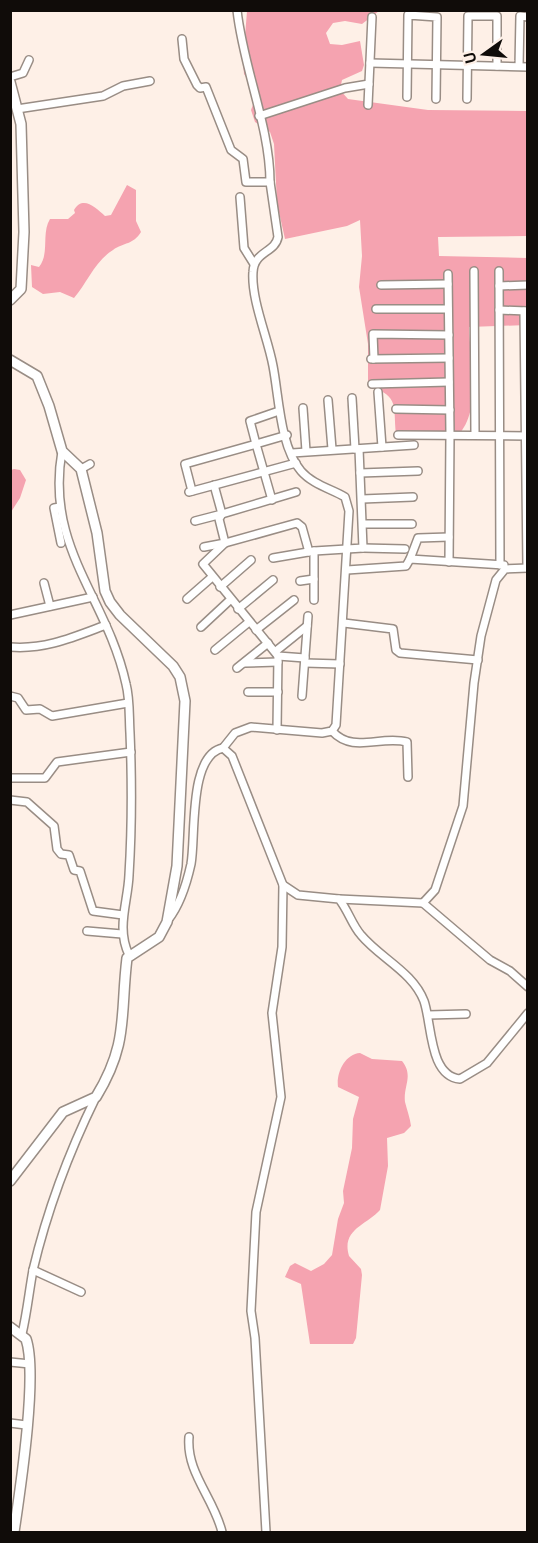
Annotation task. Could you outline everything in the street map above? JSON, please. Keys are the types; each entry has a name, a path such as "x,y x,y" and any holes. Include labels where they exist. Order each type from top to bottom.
{"street":[{"path":"237,10 244,58 268,152 278,242 263,252 255,264 255,287 273,366 279,411 296,463 310,478 345,497 350,511 337,718 332,731"},
{"path":"407,97 408,15 437,17 436,99"},
{"path":"467,99 468,16 497,16 497,66"},
{"path":"519,66 520,16 528,17"},
{"path":"368,105 372,17"},
{"path":"182,39 184,59 197,85 200,88 206,87 231,150 243,159 246,182 270,182"},
{"path":"10,77 23,73 29,60"},
{"path":"370,63 528,67"},
{"path":"17,109 103,96 123,86 150,81"},
{"path":"10,82 22,132 24,260 21,289 10,300"},
{"path":"259,116 345,88 369,84"},
{"path":"240,197 244,248 255,264"},
{"path":"474,271 475,435"},
{"path":"499,271 500,565"},
{"path":"448,274 450,410 448,562"},
{"path":"381,285 448,284"},
{"path":"499,286 528,285"},
{"path":"376,309 448,309"},
{"path":"499,310 526,311 527,566"},
{"path":"448,334 373,333 372,359 449,358"},
{"path":"10,360 37,376 49,406 62,451 60,507 54,508 79,573 106,625 126,684 132,804 129,879 122,934 129,955 124,1021 118,1052 69,1156 33,1270 22,1334"},
{"path":"372,384 449,382"},
{"path":"378,392 382,447"},
{"path":"352,398 362,499 363,548"},
{"path":"328,400 332,449"},
{"path":"303,408 306,451"},
{"path":"396,409 450,410"},
{"path":"272,500 250,421 279,411"},
{"path":"287,435 185,464 191,492 296,463"},
{"path":"398,435 526,436"},
{"path":"292,453 414,445"},
{"path":"62,451 81,469 97,533 105,591 110,602 120,615 168,659 180,677 183,688 184,723 177,866 167,922"},
{"path":"81,469 90,464"},
{"path":"360,473 418,471"},
{"path":"214,485 222,514 219,519 225,543"},
{"path":"195,521 296,492"},
{"path":"362,499 413,497"},
{"path":"204,547 297,522 302,527 311,551 314,600"},
{"path":"59,524 61,543"},
{"path":"363,524 412,524"},
{"path":"346,570 406,566 418,538 449,537"},
{"path":"225,543 203,564 211,578 277,656 277,730"},
{"path":"273,558 311,551 363,548 405,549"},
{"path":"410,559 527,566"},
{"path":"220,587 251,560"},
{"path":"423,903 435,890 463,806 478,660 496,580 506,569 527,566"},
{"path":"187,599 211,578"},
{"path":"300,581 314,579"},
{"path":"238,609 273,580"},
{"path":"44,583 50,606"},
{"path":"10,615 93,597"},
{"path":"201,627 230,600"},
{"path":"256,630 294,600"},
{"path":"303,696 308,616"},
{"path":"215,650 249,622"},
{"path":"344,623 393,629 396,650 400,653 478,660"},
{"path":"10,647 32,649 76,638 106,625"},
{"path":"277,656 307,626"},
{"path":"237,668 268,643"},
{"path":"245,663 277,656 340,664"},
{"path":"248,692 278,692"},
{"path":"10,696 18,698 26,710 40,709 52,716 128,703"},
{"path":"129,955 155,940 167,922 182,891 191,862 198,785 202,768 209,755 223,748 235,733 251,727 332,731 338,737 351,743 407,742 408,777"},
{"path":"223,748 232,756 283,885 282,947 272,1013 281,1097 256,1212 251,1311 255,1338 266,1533"},
{"path":"10,778 42,779 47,777 57,762 131,752"},
{"path":"10,800 27,802 54,826 57,849 61,854 69,855 74,870 80,871 93,910 123,915"},
{"path":"283,885 298,895 339,900 423,903 490,960 510,971 528,987"},
{"path":"339,900 362,937 386,957 418,990 428,1015 442,1070 453,1078 460,1079 487,1063 528,1013"},
{"path":"87,931 122,934"},
{"path":"428,1015 466,1014"},
{"path":"10,1181 63,1112 96,1097"},
{"path":"33,1270 81,1292"},
{"path":"10,1327 22,1334 29,1347 30,1364 26,1425 13,1529"},
{"path":"10,1362 30,1364"},
{"path":"10,1423 26,1425"},
{"path":"189,1437 188,1449 193,1469 212,1503 222,1533"}],"shaded area":[{"path":"247,11 379,11 362,24 345,21 333,23 326,33 330,44 342,45 360,41 364,65 362,71 342,80 340,90 348,99 428,110 527,111 527,236 438,237 439,256 527,258 527,325 469,327 472,401 464,428 455,438 396,434 391,399 380,390 370,387 368,344 359,287 362,256 360,220 347,226 285,239 277,203 274,144 270,132 255,122 251,110 257,94 244,74"},
{"path":"127,185 136,190 136,221 141,232 138,236 107,255 96,266 74,298 60,292 43,294 32,287 31,265 39,267 42,262 47,225 50,219 68,219 81,203 90,204 105,216 111,215"},
{"path":"11,470 20,470 26,480 20,498 11,512"},
{"path":"360,1053 372,1059 402,1061 408,1076 405,1102 411,1126 404,1133 387,1138 388,1166 380,1210 357,1228 349,1240 349,1256 361,1269 362,1275 356,1338 353,1344 310,1344 301,1284 285,1277 290,1266 295,1263 311,1271 324,1264 332,1255 338,1219 344,1203 343,1191 352,1148 353,1119 359,1097 338,1087 338,1076 346,1061"}]}
